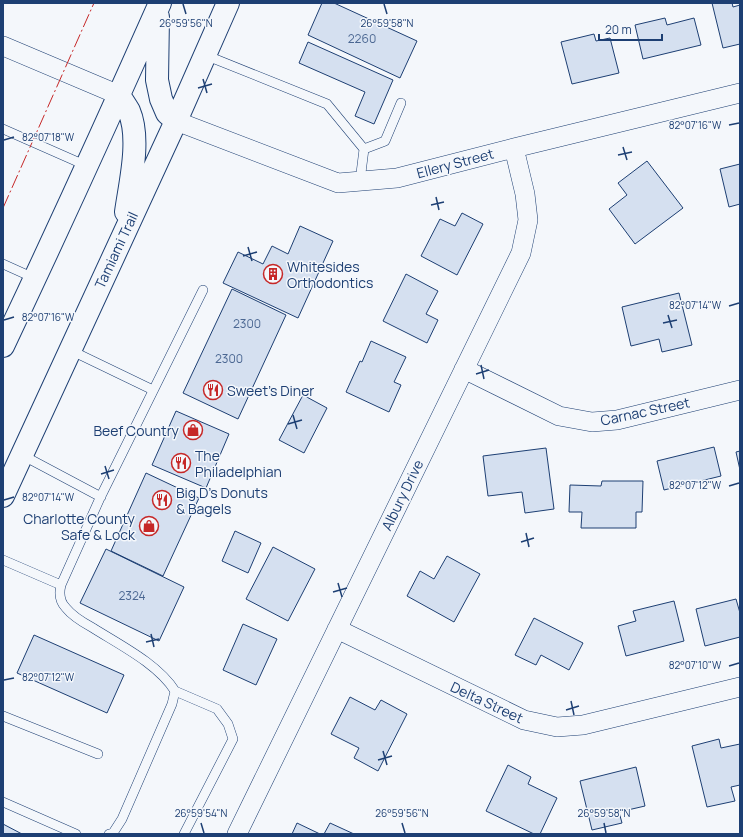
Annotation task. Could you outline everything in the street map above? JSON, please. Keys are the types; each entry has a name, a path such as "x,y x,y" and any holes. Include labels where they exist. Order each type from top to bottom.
{"main road":[{"name":"Tamiami Trail","path":"3,496 176,121 228,3"},
{"path":"3,346 87,166 159,5"},
{"path":"159,5 157,80 160,99 167,113 176,121"},
{"path":"119,95 129,112 134,130 134,154 122,237"}],"street":[{"path":"3,46 119,95"},
{"name":"Ellery Street","path":"176,121 338,183 397,178 740,93"},
{"name":"Albury Drive","path":"237,834 521,253 528,220 525,194 514,148"},
{"name":"Carnac Street","path":"464,369 559,416 592,422 617,420 740,390"},
{"name":"Delta Street","path":"337,629 524,720 557,728 583,725 740,687"}],"lane":[{"path":"205,55 327,104 364,148 360,181"},
{"path":"364,148 385,141 401,103"},
{"path":"3,129 87,166"},
{"path":"3,264 35,279"},
{"path":"184,834 233,738 228,724 217,709 175,691 170,682 149,663 78,619 65,608 60,592 61,585 101,497 203,290"},
{"path":"70,350 153,390"},
{"path":"22,455 101,497"},
{"path":"3,560 61,585"},
{"path":"109,834 112,833 122,819 172,704 175,691"},
{"path":"3,716 98,754"},
{"path":"3,802 76,834"}],"building":[{"path":"322,3 334,3 417,41 400,78 308,35"},
{"path":"712,3 732,3 733,7 740,5 740,44 723,48"},
{"path":"665,18 667,25 694,18 701,45 643,59 635,25"},
{"path":"594,34 596,41 610,38 619,73 572,84 561,42"},
{"path":"308,42 393,80 374,124 355,116 365,92 299,63"},
{"path":"647,161 683,208 635,244 609,209 627,195 618,183"},
{"path":"740,164 740,204 729,207 720,169"},
{"path":"462,213 483,224 457,275 421,256 440,219 455,226"},
{"name":"Whitesides Orthodontics","path":"300,226 333,241 298,318 223,283 238,252 263,264 272,246 288,254"},
{"path":"406,274 438,291 426,314 438,320 427,343 383,321"},
{"path":"232,289 286,315 238,419 183,393"},
{"path":"679,293 692,345 662,352 659,339 631,346 622,307"},
{"path":"371,341 406,357 394,382 401,385 389,412 346,392"},
{"path":"303,395 327,408 304,453 279,440"},
{"path":"176,411 229,434 206,488 152,465"},
{"path":"714,447 721,476 664,490 657,461"},
{"path":"546,448 554,509 525,513 522,492 488,496 483,456"},
{"path":"740,451 740,470 736,452"},
{"path":"146,473 199,498 163,576 111,551"},
{"path":"602,481 643,481 642,512 636,512 636,528 581,528 582,512 569,512 570,485 601,486"},
{"path":"235,531 261,543 248,573 222,561"},
{"path":"273,547 315,569 288,621 246,599"},
{"path":"106,549 184,587 159,641 80,603"},
{"path":"447,556 480,574 454,622 407,596 420,571 434,579"},
{"path":"736,599 740,613 740,637 705,646 696,609"},
{"path":"674,601 684,641 626,656 618,626 636,621 633,611"},
{"path":"534,618 583,643 569,670 541,655 536,665 515,655"},
{"path":"243,624 277,639 256,685 223,670"},
{"path":"34,635 124,675 107,713 17,673"},
{"path":"350,697 375,710 381,700 407,714 378,771 354,758 359,748 331,734"},
{"path":"719,739 721,748 740,744 740,785 731,787 735,801 707,807 692,746"},
{"path":"508,765 531,777 528,784 557,798 540,834 534,834 486,811"},
{"path":"636,767 645,806 619,812 622,823 592,830 580,781"},
{"path":"297,823 320,834 292,834"},
{"path":"330,823 354,834 324,834"},
{"path":"3,824 22,834 3,834"}],"power":[{"path":"3,208 94,3"}],"place":[{"name":"Whitesides Orthodontics","path":"273,274"},
{"name":"Sweet's Diner","path":"213,390"},
{"name":"Beef Country","path":"193,430"},
{"name":"The Philadelphian","path":"181,463"},
{"name":"Big D's Donuts & Bagels","path":"162,500"},
{"name":"Charlotte County Safe & Lock","path":"149,526"}]}
